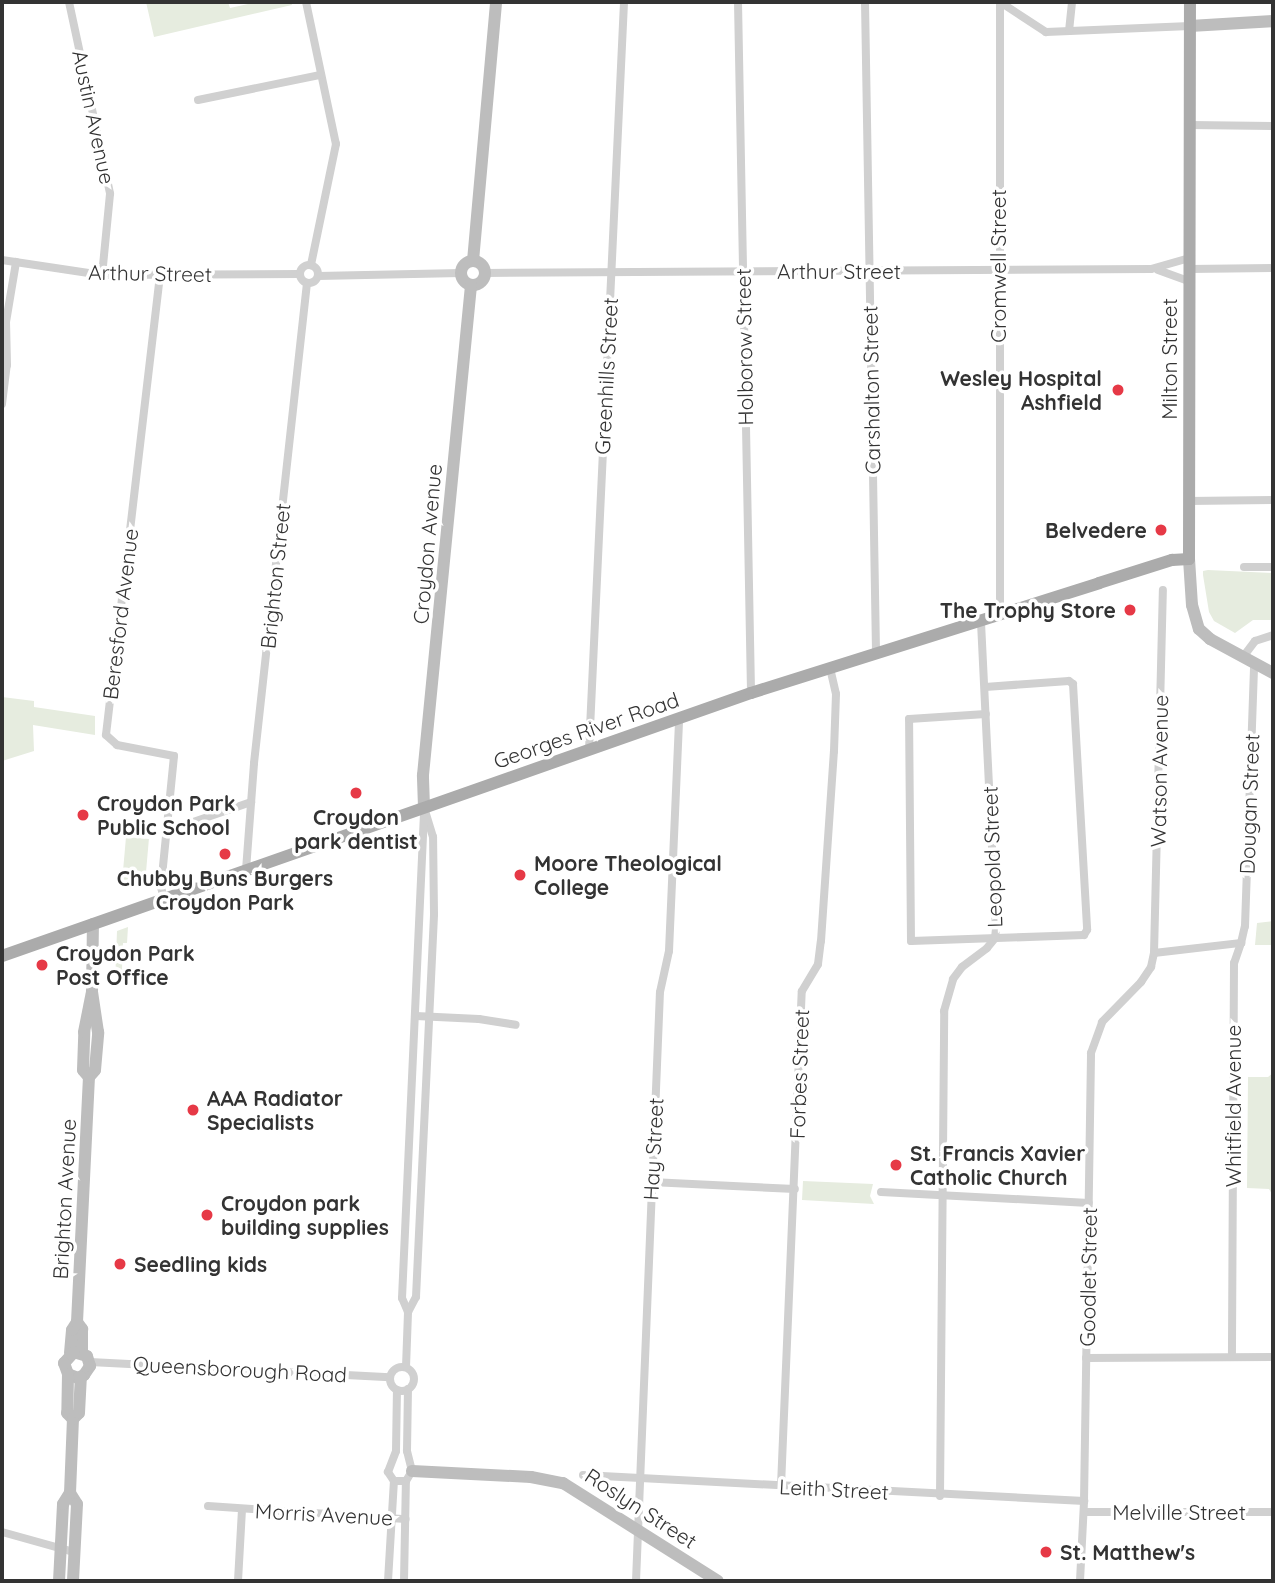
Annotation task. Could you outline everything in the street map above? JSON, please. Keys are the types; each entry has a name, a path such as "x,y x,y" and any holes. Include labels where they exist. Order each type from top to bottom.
{"main road":[{"name":"Milton Street","path":"1189,559 1190,2"},
{"name":"Georges River Road","path":"2,956 751,693 1172,560 1189,559"}],"street":[{"name":"Austin Avenue","path":"69,2 110,194 102,275"},
{"path":"306,2 336,144 311,265"},
{"path":"473,261 496,2"},
{"name":"Greenhills Street","path":"589,750 624,2"},
{"name":"Holborow Street","path":"738,2 751,693"},
{"name":"Carshalton Street","path":"865,2 876,653"},
{"path":"1000,2 1046,32 1273,21"},
{"name":"Cromwell Street","path":"999,614 1000,2"},
{"path":"1069,31 1072,2"},
{"path":"198,100 320,75"},
{"path":"1189,125 1273,125"},
{"name":"Arthur Street","path":"2,260 102,275 300,274"},
{"path":"473,261 480,264 485,273 482,281 471,285 463,280 461,273 466,263 473,261"},
{"path":"2,404 7,365 6,322 16,262"},
{"path":"311,265 318,270 315,281 307,283 300,274 303,267 311,265"},
{"name":"Arthur Street","path":"485,273 1273,268"},
{"name":"Arthur Street","path":"1151,269 1189,269"},
{"path":"318,276 461,273"},
{"name":"Beresford Avenue","path":"160,275 106,735 117,745 174,756 161,887 164,899"},
{"name":"Brighton Street","path":"246,870 307,283"},
{"name":"Croydon Avenue","path":"408,1312 402,1298 416,1016 424,775 471,285"},
{"path":"1188,501 1273,500"},
{"name":"Milton Street","path":"1189,559 1192,605 1199,629 1210,639 1273,673"},
{"path":"1244,567 1273,567"},
{"name":"Watson Avenue","path":"1154,953 1163,590"},
{"name":"Leopold Street","path":"940,1496 944,1011 953,979 995,938 981,620"},
{"path":"1248,660 1255,641 1273,635"},
{"name":"Dougan Street","path":"1241,943 1245,926 1248,660"},
{"name":"Forbes Street","path":"782,1486 803,991 818,964 823,923 836,694 830,667"},
{"path":"985,687 1073,684 1087,930 1084,935 911,941 909,719 986,714"},
{"name":"Hay Street","path":"636,1581 660,992 669,951 679,718"},
{"path":"167,831 251,802"},
{"name":"Croydon Avenue","path":"405,1367 408,1312 416,1297 433,915 433,837 424,807"},
{"name":"Brighton Avenue","path":"68,1374 64,1363 81,1356 72,1330 77,1322 89,1077 95,1070 98,1032 92,992 93,924"},
{"path":"1154,953 1241,943"},
{"name":"Whitfield Avenue","path":"1232,1357 1234,962 1241,943"},
{"name":"Goodlet Street","path":"1080,1581 1084,1511 1094,1041 1108,1013 1147,975 1154,953"},
{"path":"416,1016 516,1025"},
{"path":"651,1182 794,1189"},
{"path":"408,1192 419,1193"},
{"path":"881,1192 1089,1203"},
{"path":"59,1581 76,1504 70,1493 73,1419 79,1413 81,1377 89,1370 81,1356"},
{"name":"Queensborough Road","path":"81,1356 390,1377"},
{"path":"1087,1358 1273,1357"},
{"path":"388,1581 394,1481 388,1472 395,1460 397,1390 390,1377 395,1368 405,1367 414,1377 408,1389 409,1471 404,1581"},
{"path":"73,1419 67,1413 68,1374 81,1377"},
{"path":"397,1390 408,1389"},
{"path":"395,1460 409,1471"},
{"path":"394,1481 409,1471"},
{"name":"Roslyn Street","path":"409,1471 554,1480 571,1486 718,1581"},
{"name":"Leith Street","path":"583,1475 940,1496 1084,1501"},
{"name":"Morris Avenue","path":"208,1506 406,1520"},
{"name":"Morris Avenue","path":"238,1581 242,1510"},
{"name":"Melville Street","path":"1084,1511 1273,1512"},
{"path":"2,1532 67,1551"},
{"path":"67,1551 73,1581"}],"shaded area":[{"path":"146,2 228,2 230,8 257,2 291,2 292,5 154,37"},
{"path":"1203,571 1273,573 1273,620 1253,620 1235,633 1214,621 1209,612 1203,575"},
{"path":"2,697 34,701 34,707 95,716 95,735 33,725 34,751 2,761"},
{"path":"126,837 149,839 145,883 122,881"},
{"path":"1273,921 1273,945 1255,945 1257,923"},
{"path":"128,927 127,943 123,943 122,969 126,970 126,976 132,976 131,984 115,983 117,931"},
{"path":"1273,1073 1273,1196 1269,1189 1247,1188 1248,1077 1268,1077"},
{"path":"803,1181 873,1184 870,1196 874,1204 802,1200"}],"place":[{"name":"Wesley Hospital Ashfield","path":"1118,390"},
{"name":"Belvedere","path":"1161,530"},
{"name":"The Trophy Store","path":"1130,610"},
{"name":"Croydon park dentist","path":"356,793"},
{"name":"Croydon Park Public School","path":"83,815"},
{"name":"Chubby Buns Burgers Croydon Park","path":"225,854"},
{"name":"Moore Theological College","path":"520,875"},
{"name":"Croydon Park Post Office","path":"42,965"},
{"name":"AAA Radiator Specialists","path":"193,1110"},
{"name":"St. Francis Xavier Catholic Church","path":"896,1165"},
{"name":"Croydon park building supplies","path":"207,1215"},
{"name":"Seedling kids","path":"120,1264"},
{"name":"St. Matthew's","path":"1046,1552"}]}
